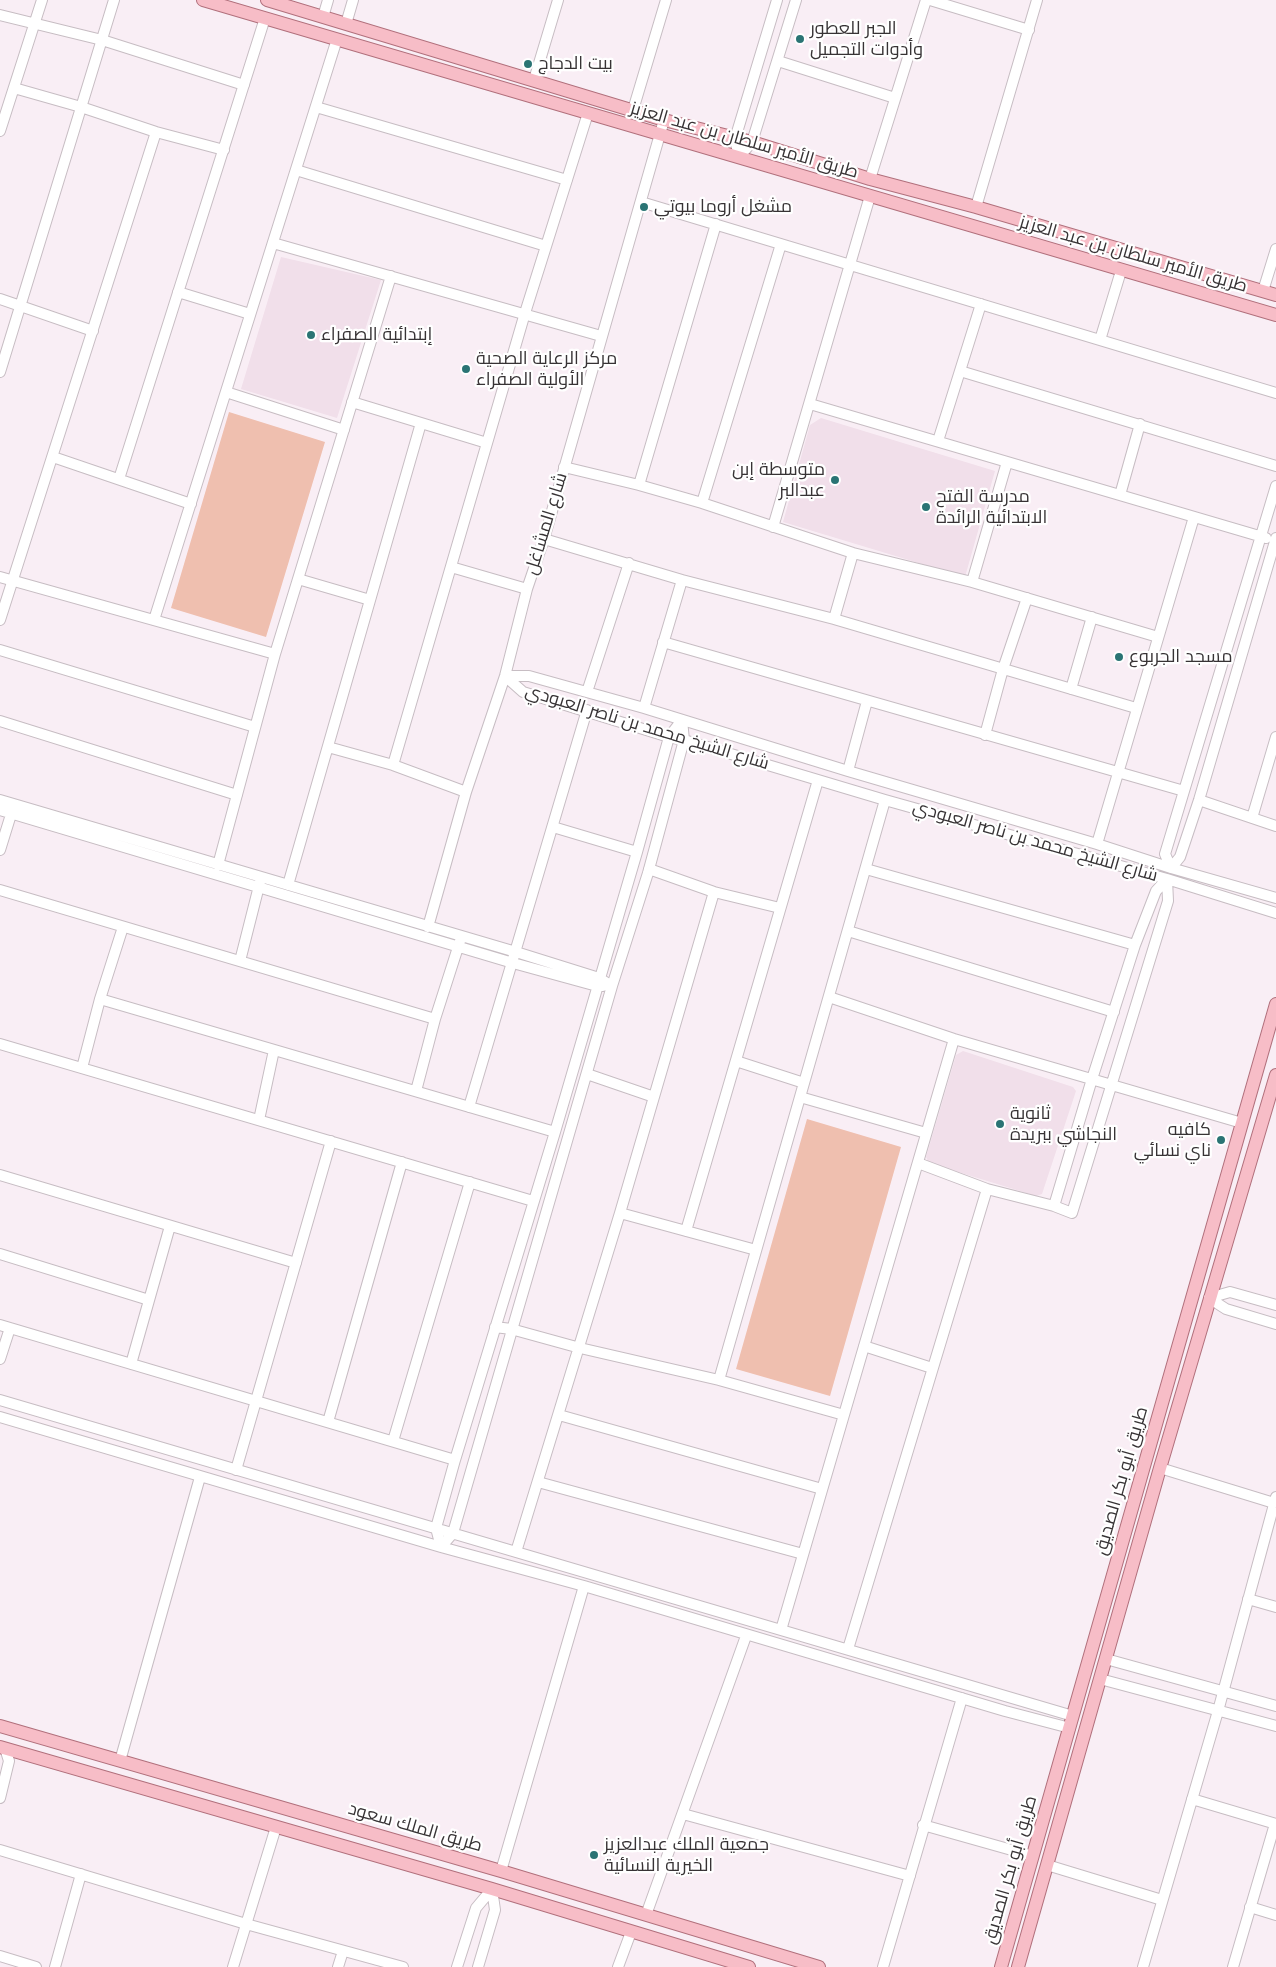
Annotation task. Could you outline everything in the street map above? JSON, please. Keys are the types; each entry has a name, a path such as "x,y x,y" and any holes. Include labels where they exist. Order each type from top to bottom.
{"main road":[{"name":"طريق الأمير سلطان بن عبد العزيز","path":"203,0 1276,315"},
{"name":"طريق الأمير سلطان بن عبد العزيز","path":"267,0 664,120 752,142 870,179 976,207 1276,295"},
{"name":"طريق أبو بكر الصديق","path":"1001,1967 1276,1004"},
{"name":"طريق أبو بكر الصديق","path":"1018,1967 1209,1298 1273,1097 1276,1075"},
{"path":"1072,1722 1086,1728"},
{"name":"طريق الملك سعود","path":"0,1726 501,1871 819,1967"},
{"path":"18,1752 23,1733"},
{"path":"2,1750 18,1752 492,1889 749,1967"}],"street":[{"path":"0,131 42,0"},
{"path":"0,372 114,0"},
{"path":"323,17 328,0"},
{"path":"346,24 353,0"},
{"path":"534,80 558,0"},
{"path":"633,110 666,0"},
{"path":"739,157 735,138 777,0"},
{"path":"739,157 752,142 796,0"},
{"path":"870,179 926,0"},
{"path":"930,0 1028,30"},
{"path":"976,207 1037,0"},
{"path":"0,14 102,40 244,85"},
{"path":"119,479 265,18"},
{"path":"154,620 337,39"},
{"path":"778,61 895,98"},
{"path":"14,88 81,107 156,132 224,150"},
{"path":"316,107 567,180"},
{"path":"393,765 525,313 588,113"},
{"name":"شارع المشاغل","path":"428,927 466,792 505,676 527,589 544,539 601,336 642,202 658,134 664,120"},
{"path":"0,620 156,132"},
{"path":"296,170 546,246"},
{"path":"773,527 870,196"},
{"path":"642,202 1276,393"},
{"path":"640,485 716,224"},
{"path":"273,243 601,336"},
{"path":"702,503 781,244"},
{"path":"1263,291 1276,249"},
{"path":"1100,340 1121,271"},
{"path":"218,865 275,654 391,276"},
{"path":"178,292 250,314"},
{"path":"0,299 93,331"},
{"path":"938,441 981,304"},
{"path":"960,371 1276,466"},
{"path":"226,392 344,430"},
{"path":"352,402 487,443"},
{"path":"810,404 1261,537 1276,540 1199,800 1180,858 1171,868 1166,854 1184,791 1261,537 1276,486"},
{"path":"288,885 421,423"},
{"path":"1120,495 1140,424"},
{"path":"53,456 191,504"},
{"path":"972,582 1007,462"},
{"path":"564,466 702,503 853,553 972,582 1158,637"},
{"path":"1097,844 1194,517"},
{"path":"544,539 682,580 834,619 1136,708"},
{"path":"834,619 853,553"},
{"path":"588,692 629,564"},
{"path":"451,567 527,589"},
{"path":"0,577 275,654"},
{"path":"298,579 370,600"},
{"path":"644,708 682,580"},
{"path":"985,735 1003,669 1027,598"},
{"path":"1071,689 1092,617"},
{"path":"663,642 1184,791"},
{"path":"0,650 255,727"},
{"name":"شارع الشيخ محمد بن ناصر العبودي","path":"505,676 529,676 644,708 848,772 1276,898"},
{"name":"شارع الشيخ محمد بن ناصر العبودي","path":"505,676 523,692 587,710 669,737 1167,879 1276,913"},
{"path":"848,772 867,700"},
{"path":"469,1107 587,710"},
{"path":"441,1547 436,1528 455,1460 637,852 669,737 682,720"},
{"path":"441,1547 453,1533 586,1074 649,869 684,740 682,720"},
{"path":"0,721 237,795"},
{"path":"1252,818 1276,737"},
{"path":"328,747 393,765 466,792"},
{"path":"686,1231 818,780"},
{"path":"0,800 13,809 460,941 516,952 598,982"},
{"path":"719,1380 885,800"},
{"path":"1199,800 1276,826"},
{"path":"0,810 13,809 218,865 260,882 288,885 428,927 513,963 612,986"},
{"path":"0,850 13,809"},
{"path":"553,827 637,852"},
{"path":"866,868 1135,945"},
{"path":"649,869 714,892 780,908"},
{"path":"1054,1206 1135,945 1156,892 1167,879"},
{"path":"918,1163 987,1189 1054,1206 1072,1213 1113,1085 1168,901 1167,879"},
{"path":"240,961 260,882"},
{"path":"0,890 435,1019"},
{"path":"516,1552 560,1415 714,892"},
{"path":"82,1068 100,999 123,927"},
{"path":"848,931 1114,1012"},
{"path":"416,1091 435,1019 460,941"},
{"path":"829,997 954,1038 1242,1123"},
{"path":"100,999 554,1132"},
{"path":"781,1630 954,1038"},
{"path":"0,1044 533,1201"},
{"path":"259,1120 274,1050"},
{"path":"736,1061 804,1083"},
{"path":"586,1074 654,1097"},
{"path":"800,1098 926,1133"},
{"path":"236,1470 331,1141"},
{"path":"328,1422 402,1162"},
{"path":"0,1175 296,1263"},
{"path":"393,1441 470,1182"},
{"path":"848,1649 987,1189"},
{"path":"620,1213 756,1250"},
{"path":"131,1364 170,1226"},
{"path":"0,1254 149,1300"},
{"path":"1209,1298 1230,1292 1276,1305"},
{"path":"1209,1298 1226,1309 1276,1324"},
{"path":"0,1360 5,1326 455,1460"},
{"path":"495,1327 511,1329 580,1348 719,1380 844,1416"},
{"path":"864,1346 932,1368"},
{"path":"0,1400 848,1649 1072,1722"},
{"path":"560,1415 822,1490"},
{"path":"0,1417 441,1547 584,1586 746,1636 962,1698 1072,1722"},
{"path":"1143,1967 1218,1710 1275,1500 1160,1468"},
{"path":"120,1761 200,1477"},
{"path":"538,1482 803,1554"},
{"path":"501,1871 584,1586"},
{"path":"1248,1599 1276,1607"},
{"path":"646,1915 746,1636"},
{"path":"1106,1659 1276,1706"},
{"path":"1100,1678 1276,1726"},
{"path":"883,1967 923,1825 962,1698"},
{"path":"0,1798 10,1761 2,1750"},
{"path":"1192,1800 1275,1824 1233,1967"},
{"path":"683,1814 910,1876"},
{"path":"923,1825 1033,1856"},
{"path":"233,1967 276,1827"},
{"path":"0,1850 246,1924 403,1967"},
{"path":"1047,1865 1162,1900"},
{"path":"55,1967 81,1874"},
{"path":"458,1967 476,1908 492,1889"},
{"path":"478,1967 495,1910 492,1889"},
{"path":"1250,1907 1276,1915"},
{"path":"618,1967 631,1932"},
{"path":"338,1967 343,1951"},
{"path":"0,1956 36,1967"}],"shaded area":[{"name":"إبتدائية الصفراء","path":"281,257 381,280 337,418 241,389"},
{"path":"229,412 325,442 266,637 171,608"},
{"path":"821,418 995,471 965,577 783,522 810,425"},
{"name":"ثانوية النجاشي ببريدة","path":"963,1051 1073,1087 1076,1091 1042,1194 1036,1196 929,1163 926,1157 956,1055"},
{"path":"807,1119 901,1147 830,1396 736,1369"}],"place":[{"name":"الجبر للعطور وأدوات التجميل","path":"800,39"},
{"name":"بيت الدجاج","path":"528,64"},
{"name":"مشغل أروما بيوتي","path":"644,207"},
{"name":"إبتدائية الصفراء","path":"311,335"},
{"name":"مركز الرعاية الصحية الأولية الصفراء","path":"466,369"},
{"name":"متوسطة إبن عبدالبر","path":"835,480"},
{"name":"مدرسة الفتح الابتدائية الرائدة","path":"926,507"},
{"name":"مسجد الجربوع","path":"1119,657"},
{"name":"ثانوية النجاشي ببريدة","path":"1000,1124"},
{"name":"كافيه ناي نسائي","path":"1221,1140"},
{"name":"جمعية الملك عبدالعزيز الخيرية النسائية","path":"594,1855"}]}
